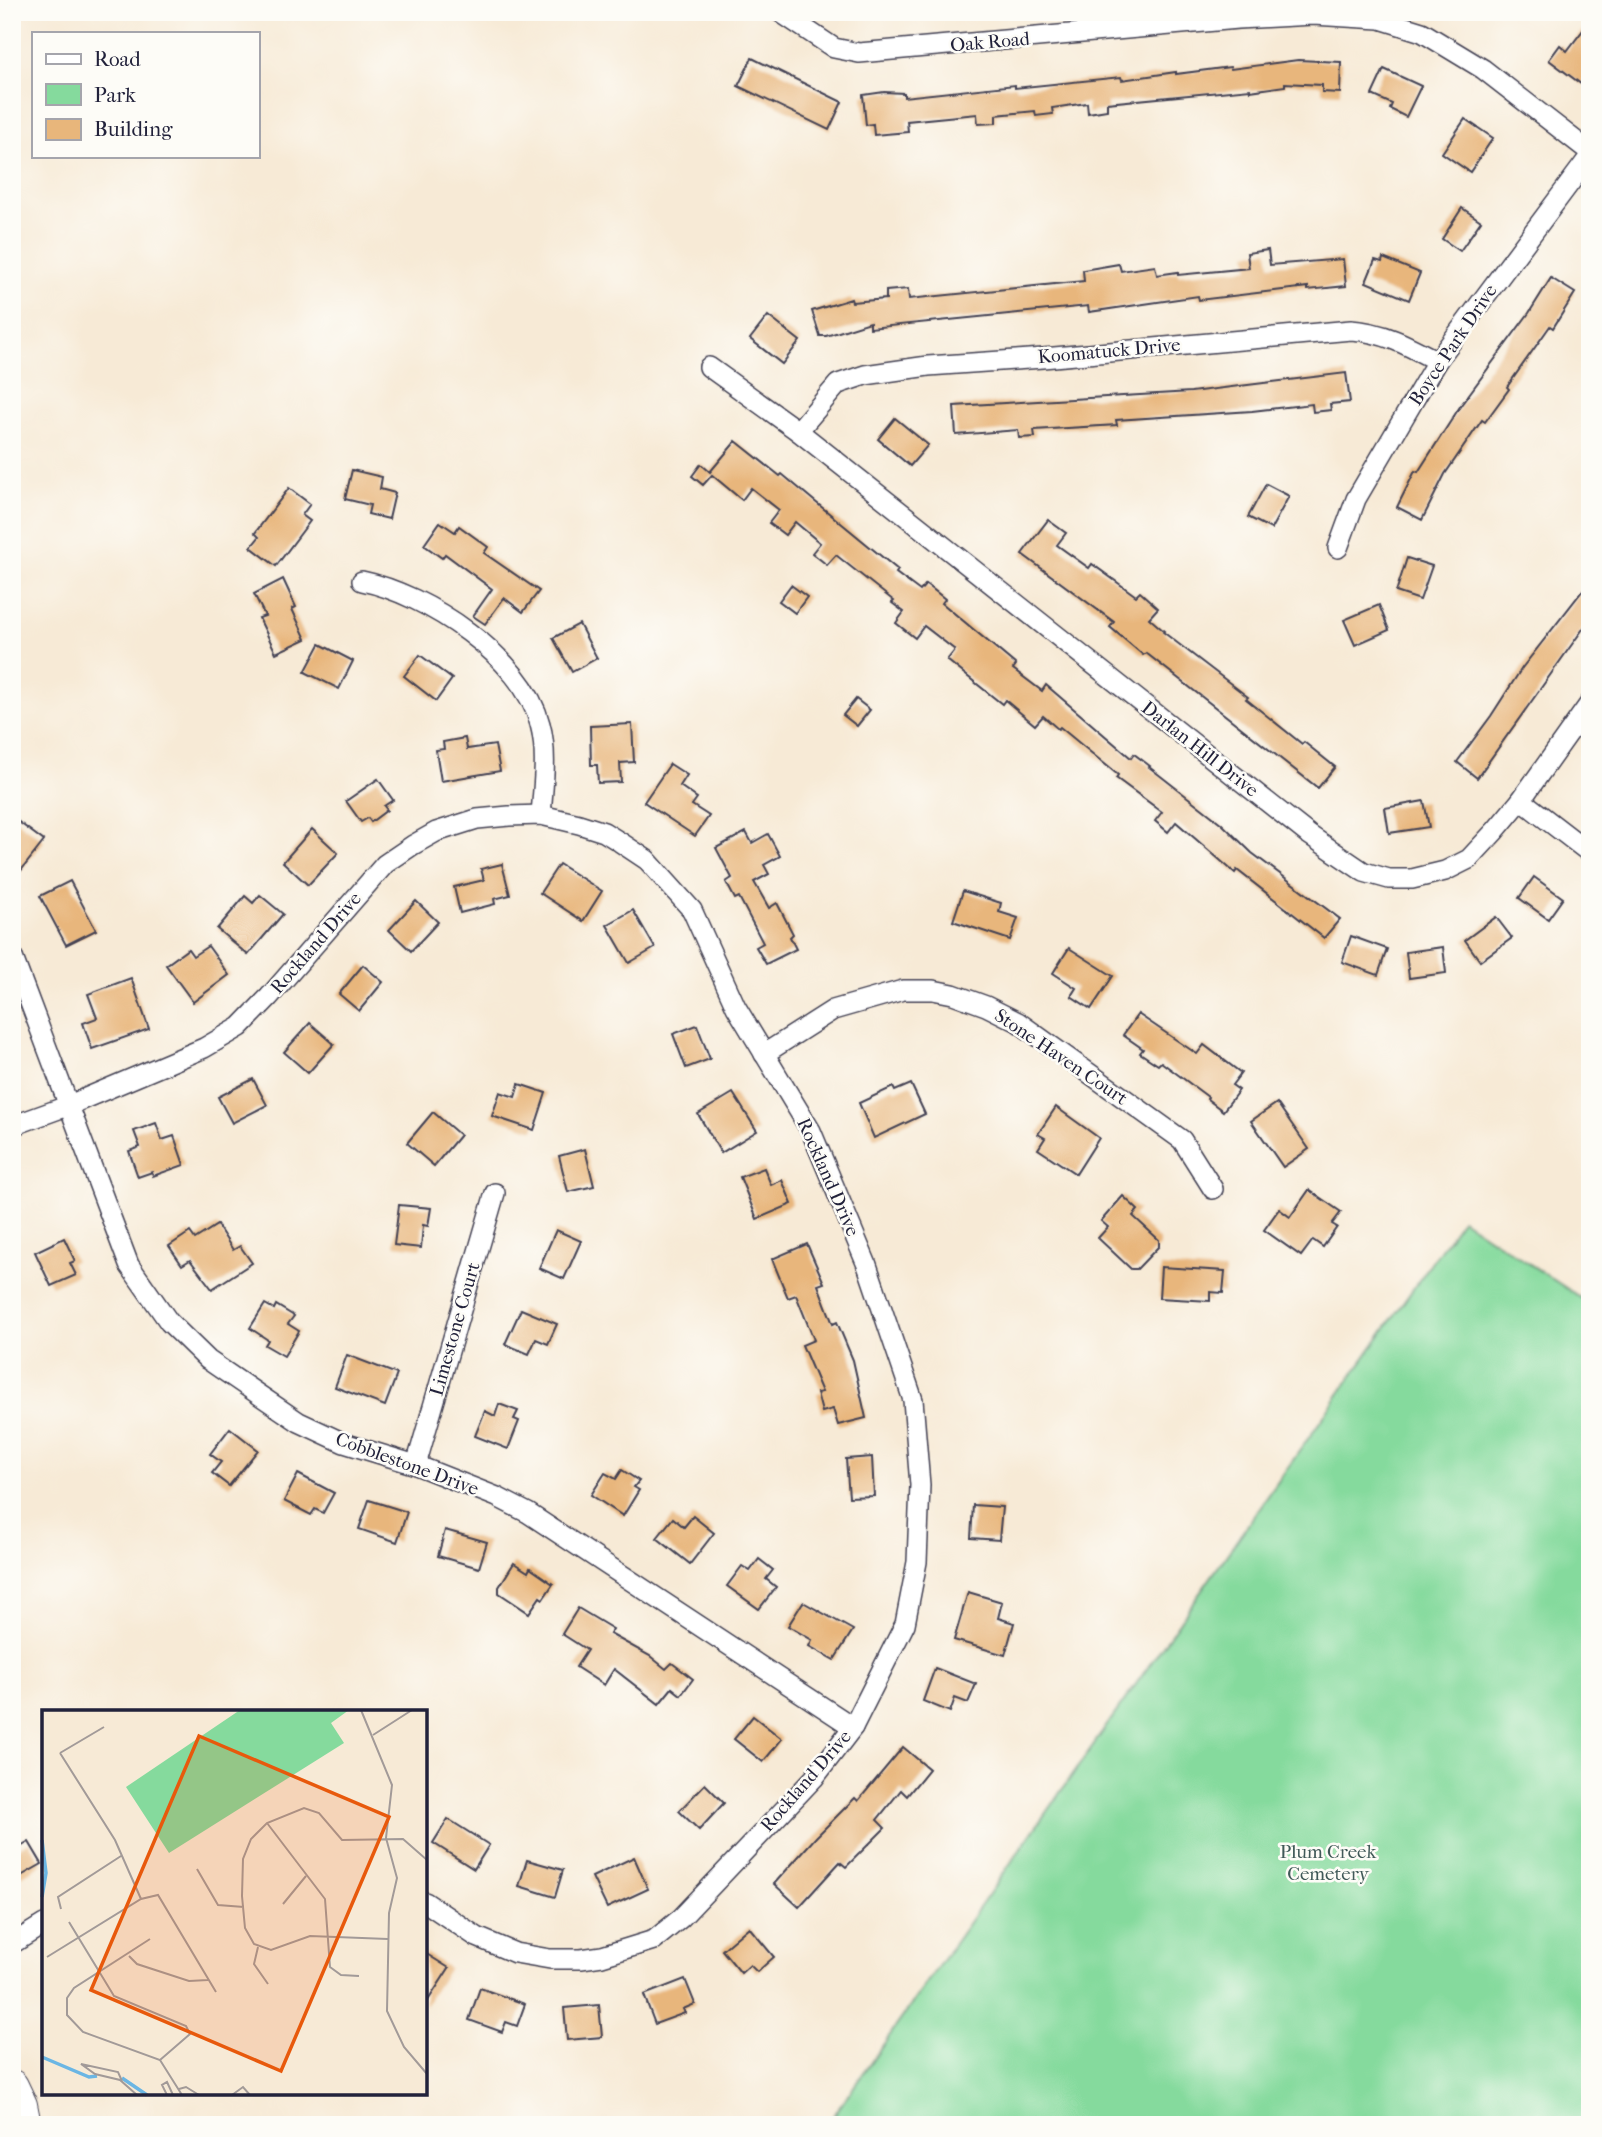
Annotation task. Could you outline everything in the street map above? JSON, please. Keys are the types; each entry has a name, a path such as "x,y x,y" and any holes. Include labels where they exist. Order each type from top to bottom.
{"main road":[{"path":"12,2086 21,2105 25,2125"}],"street":[{"name":"Oak Road","path":"780,12 834,48 859,53 1238,19 1312,15 1380,19 1422,32 1483,69 1590,154"},
{"name":"Boyce Park Drive","path":"1338,548 1356,499 1437,361 1590,154"},
{"name":"Koomatuck Drive","path":"798,431 838,384 865,375 928,366 1351,330 1371,331 1400,341 1437,361"},
{"name":"Darlan Hill Drive","path":"709,367 798,431 1308,834 1364,872 1389,879 1412,879 1445,871 1469,859 1521,800 1590,703"},
{"path":"362,581 412,597 472,635 520,681 531,699 541,725 544,761 541,815"},
{"path":"1521,800 1590,853"},
{"name":"Rockland Drive","path":"12,1126 67,1106 204,1048 240,1027 269,998 385,864 413,845 436,832 477,819 541,815 604,832 647,860 692,911 736,1007 811,1131 867,1265 913,1399 920,1485 917,1562 905,1624 853,1727 814,1778 681,1918 654,1940 638,1947 580,1959 550,1959 515,1953 477,1937 427,1903"},
{"name":"Cobblestone Drive","path":"12,955 129,1265 169,1322 208,1360 299,1422 344,1443 416,1465 497,1497 528,1513 853,1727"},
{"name":"Stone Haven Court","path":"764,1054 833,1010 903,990 933,990 953,994 986,1006 1018,1023 1182,1140 1213,1189"},
{"name":"Limestone Court","path":"416,1465 495,1193"},
{"path":"12,1944 42,1925"}],"green space":[{"name":"Plum Creek Cemetery","path":"1462,1219 1590,1304 1590,2119 1586,2125 827,2125"}],"building":[{"path":"1590,21 1590,73 1581,84 1549,60 1560,45 1567,51"},
{"path":"752,58 842,102 829,130 738,86"},
{"path":"1298,60 1341,62 1340,93 1322,92 1322,85 1285,83 1285,86 1250,91 1107,103 1107,110 1088,113 1087,103 1052,108 1053,114 1036,116 1035,111 996,115 996,123 978,124 977,114 907,121 908,132 874,135 873,124 866,125 863,95 884,92 904,93 904,97 1015,85 1015,88 1121,77 1122,80"},
{"path":"1384,69 1421,86 1406,117 1390,109 1392,104 1372,95"},
{"path":"1465,119 1493,138 1470,172 1442,153"},
{"path":"1462,208 1481,221 1460,251 1442,239"},
{"path":"1268,250 1270,265 1343,259 1346,286 1308,290 1308,287 1199,300 1198,296 1089,312 1088,306 870,328 870,322 826,336 820,336 812,311 851,299 852,302 886,299 886,291 908,289 909,299 1084,281 1083,270 1119,264 1121,271 1155,266 1157,275 1249,268 1247,253"},
{"path":"1383,258 1420,273 1409,300 1366,282 1375,260 1382,262"},
{"path":"1551,278 1575,293 1553,328 1550,326 1507,387 1509,389 1485,422 1482,420 1445,474 1422,520 1397,507 1415,471 1418,472 1461,405 1529,313"},
{"path":"768,316 800,341 782,364 750,339"},
{"path":"1346,373 1350,402 1330,404 1331,410 1313,412 1312,404 1116,420 1117,425 1034,430 1035,437 1019,438 1018,430 956,435 954,406 1191,392"},
{"path":"895,418 928,445 910,466 878,439"},
{"path":"736,441 780,476 782,474 898,570 896,573 920,591 926,584 945,599 942,603 1016,665 1013,669 1042,691 1046,685 1131,758 1134,754 1150,766 1222,824 1252,853 1340,919 1324,938 1237,870 1235,873 1176,822 1168,832 1155,821 1162,812 1116,778 1118,775 1060,727 1058,729 1043,716 1035,725 1005,700 1002,704 947,660 955,650 924,626 915,638 896,623 904,612 892,603 894,601 836,555 827,565 812,553 820,543 795,522 785,535 769,523 779,510 751,488 742,500 712,475 703,485 692,476 701,464 710,472"},
{"path":"352,470 382,477 380,489 395,493 389,519 368,514 370,505 345,499"},
{"path":"1266,484 1289,496 1271,529 1248,517"},
{"path":"289,488 310,504 302,515 310,521 276,566 251,547 259,537 255,533"},
{"path":"1048,520 1066,533 1057,545 1089,568 1092,564 1136,596 1140,592 1158,608 1149,618 1163,632 1248,697 1246,699 1302,744 1304,742 1335,767 1318,788 1146,653 1143,655 1110,627 1114,622 1022,554"},
{"path":"440,522 455,532 459,526 488,547 484,553 539,591 523,612 504,598 485,624 473,616 492,589 445,554 442,558 424,545"},
{"path":"1407,558 1432,566 1420,600 1396,592"},
{"path":"283,579 296,607 292,609 306,639 276,653 259,618 265,616 254,594"},
{"path":"1590,581 1590,619 1477,778 1457,762 1522,668"},
{"path":"791,585 807,597 795,613 779,601"},
{"path":"1379,605 1389,630 1355,645 1344,620"},
{"path":"579,624 597,658 572,672 553,638"},
{"path":"320,644 353,661 339,689 305,672"},
{"path":"420,655 452,679 436,701 404,676"},
{"path":"856,699 870,710 857,726 843,715"},
{"path":"632,724 634,762 620,763 621,782 598,783 597,765 591,765 590,726"},
{"path":"465,738 467,749 495,745 500,771 441,781 436,750 444,749 443,742"},
{"path":"670,764 687,775 680,786 697,798 692,805 709,816 695,836 644,802"},
{"path":"378,779 393,800 384,806 387,810 371,822 368,818 361,822 346,801"},
{"path":"1424,801 1429,827 1389,833 1385,808"},
{"path":"12,817 44,841 12,882"},
{"path":"312,829 338,853 308,885 283,862"},
{"path":"746,832 752,843 768,834 780,856 764,865 769,874 754,882 769,908 777,903 793,934 790,937 796,949 766,964 756,947 763,943 739,897 735,899 726,882 732,878 716,848"},
{"path":"502,864 510,895 494,899 495,904 460,913 454,887 484,880 481,869"},
{"path":"559,864 602,891 583,921 540,893"},
{"path":"1534,877 1563,898 1548,919 1519,898"},
{"path":"70,881 96,930 66,945 40,896"},
{"path":"963,891 1001,903 999,912 1018,918 1010,940 953,921"},
{"path":"260,895 283,914 248,955 217,929 245,896 253,903"},
{"path":"416,901 438,922 411,951 389,930"},
{"path":"633,910 655,948 629,963 607,925"},
{"path":"1496,917 1512,938 1480,961 1465,940"},
{"path":"1351,936 1387,949 1378,975 1342,962"},
{"path":"208,946 229,975 193,1002 166,965 188,949 193,956"},
{"path":"1443,947 1446,973 1409,978 1406,952"},
{"path":"1069,948 1113,976 1091,1009 1071,996 1076,988 1053,973"},
{"path":"363,965 383,982 359,1011 339,994"},
{"path":"131,978 149,1029 92,1049 83,1023 97,1018 88,994"},
{"path":"1138,1014 1197,1054 1204,1045 1241,1073 1232,1085 1239,1090 1223,1111 1161,1062 1158,1065 1140,1053 1143,1049 1123,1035"},
{"path":"310,1023 334,1044 308,1073 284,1052"},
{"path":"697,1025 710,1059 686,1068 673,1034"},
{"path":"253,1079 267,1105 232,1123 218,1097"},
{"path":"519,1084 546,1093 534,1130 492,1116 500,1092 515,1097"},
{"path":"911,1084 925,1114 874,1138 859,1103 893,1087 895,1091"},
{"path":"733,1093 757,1131 721,1153 698,1114"},
{"path":"1277,1103 1309,1149 1283,1167 1251,1121"},
{"path":"1056,1107 1099,1138 1076,1174 1038,1149 1045,1138 1038,1134"},
{"path":"433,1112 460,1135 434,1166 407,1143"},
{"path":"156,1123 162,1140 174,1136 184,1165 153,1176 152,1172 138,1177 129,1151 140,1147 134,1131"},
{"path":"585,1149 594,1186 568,1192 559,1156"},
{"path":"764,1168 771,1185 782,1180 792,1204 757,1219 740,1177"},
{"path":"1309,1190 1341,1212 1332,1224 1337,1227 1323,1247 1313,1240 1301,1256 1264,1230 1279,1209 1290,1217"},
{"path":"1123,1196 1138,1210 1133,1216 1159,1240 1159,1246 1137,1269 1131,1269 1098,1238 1108,1227 1101,1221"},
{"path":"399,1205 431,1208 428,1226 423,1225 421,1248 394,1245"},
{"path":"217,1225 233,1250 240,1246 252,1263 212,1289 190,1260 182,1265 169,1246 190,1232 195,1239"},
{"path":"556,1230 581,1241 564,1279 539,1268"},
{"path":"64,1238 75,1261 70,1263 76,1275 51,1286 35,1252"},
{"path":"807,1244 824,1283 818,1285 833,1324 837,1322 853,1360 866,1418 838,1425 833,1409 822,1412 817,1393 822,1392 802,1345 814,1340 796,1295 788,1298 772,1259"},
{"path":"1161,1267 1225,1271 1223,1293 1210,1292 1210,1301 1159,1298"},
{"path":"265,1304 274,1309 276,1305 294,1316 288,1324 299,1331 284,1356 265,1345 268,1340 250,1328"},
{"path":"521,1309 557,1324 548,1344 536,1339 529,1354 505,1344"},
{"path":"347,1355 397,1374 385,1406 335,1387"},
{"path":"499,1404 518,1411 514,1419 519,1421 508,1449 475,1436 485,1411 495,1416"},
{"path":"230,1428 258,1450 229,1486 212,1473 221,1462 210,1454"},
{"path":"872,1457 874,1496 849,1497 846,1459"},
{"path":"622,1470 639,1481 634,1487 639,1490 623,1516 591,1495 605,1473 616,1479"},
{"path":"298,1474 334,1493 323,1513 315,1509 311,1515 284,1501"},
{"path":"369,1500 407,1512 397,1542 359,1529"},
{"path":"973,1505 1002,1507 999,1540 971,1538"},
{"path":"693,1516 714,1533 690,1564 657,1538 673,1518 684,1527"},
{"path":"445,1530 487,1542 479,1568 438,1556"},
{"path":"759,1559 773,1570 766,1579 776,1587 759,1609 727,1586 742,1566 750,1571"},
{"path":"514,1563 528,1572 530,1568 553,1584 529,1613 499,1593 499,1587"},
{"path":"968,1592 1002,1602 998,1618 1014,1623 1005,1655 954,1640"},
{"path":"803,1602 853,1630 834,1660 809,1646 812,1640 788,1626"},
{"path":"578,1608 613,1629 610,1634 650,1656 666,1669 672,1663 693,1679 681,1695 672,1688 659,1704 614,1669 604,1685 576,1667 587,1650 562,1634"},
{"path":"935,1668 976,1684 968,1703 955,1698 950,1712 923,1701"},
{"path":"753,1716 782,1739 763,1762 734,1739"},
{"path":"903,1747 929,1769 907,1796 901,1790 877,1820 885,1828 846,1867 840,1862 799,1907 774,1884 855,1798 858,1801"},
{"path":"705,1784 724,1803 699,1830 679,1811"},
{"path":"448,1819 489,1845 474,1869 433,1843"},
{"path":"29,1842 42,1864 12,1881 12,1852"},
{"path":"634,1857 648,1889 607,1908 592,1877"},
{"path":"527,1860 563,1870 555,1897 519,1886"},
{"path":"749,1927 774,1957 757,1972 750,1965 741,1973 722,1950"},
{"path":"427,1954 449,1968 427,2002"},
{"path":"685,1979 695,2004 683,2009 685,2013 655,2024 644,1995"},
{"path":"480,1988 525,2004 517,2026 506,2022 502,2032 469,2020"},
{"path":"599,2005 602,2037 567,2040 564,2008"}]}
